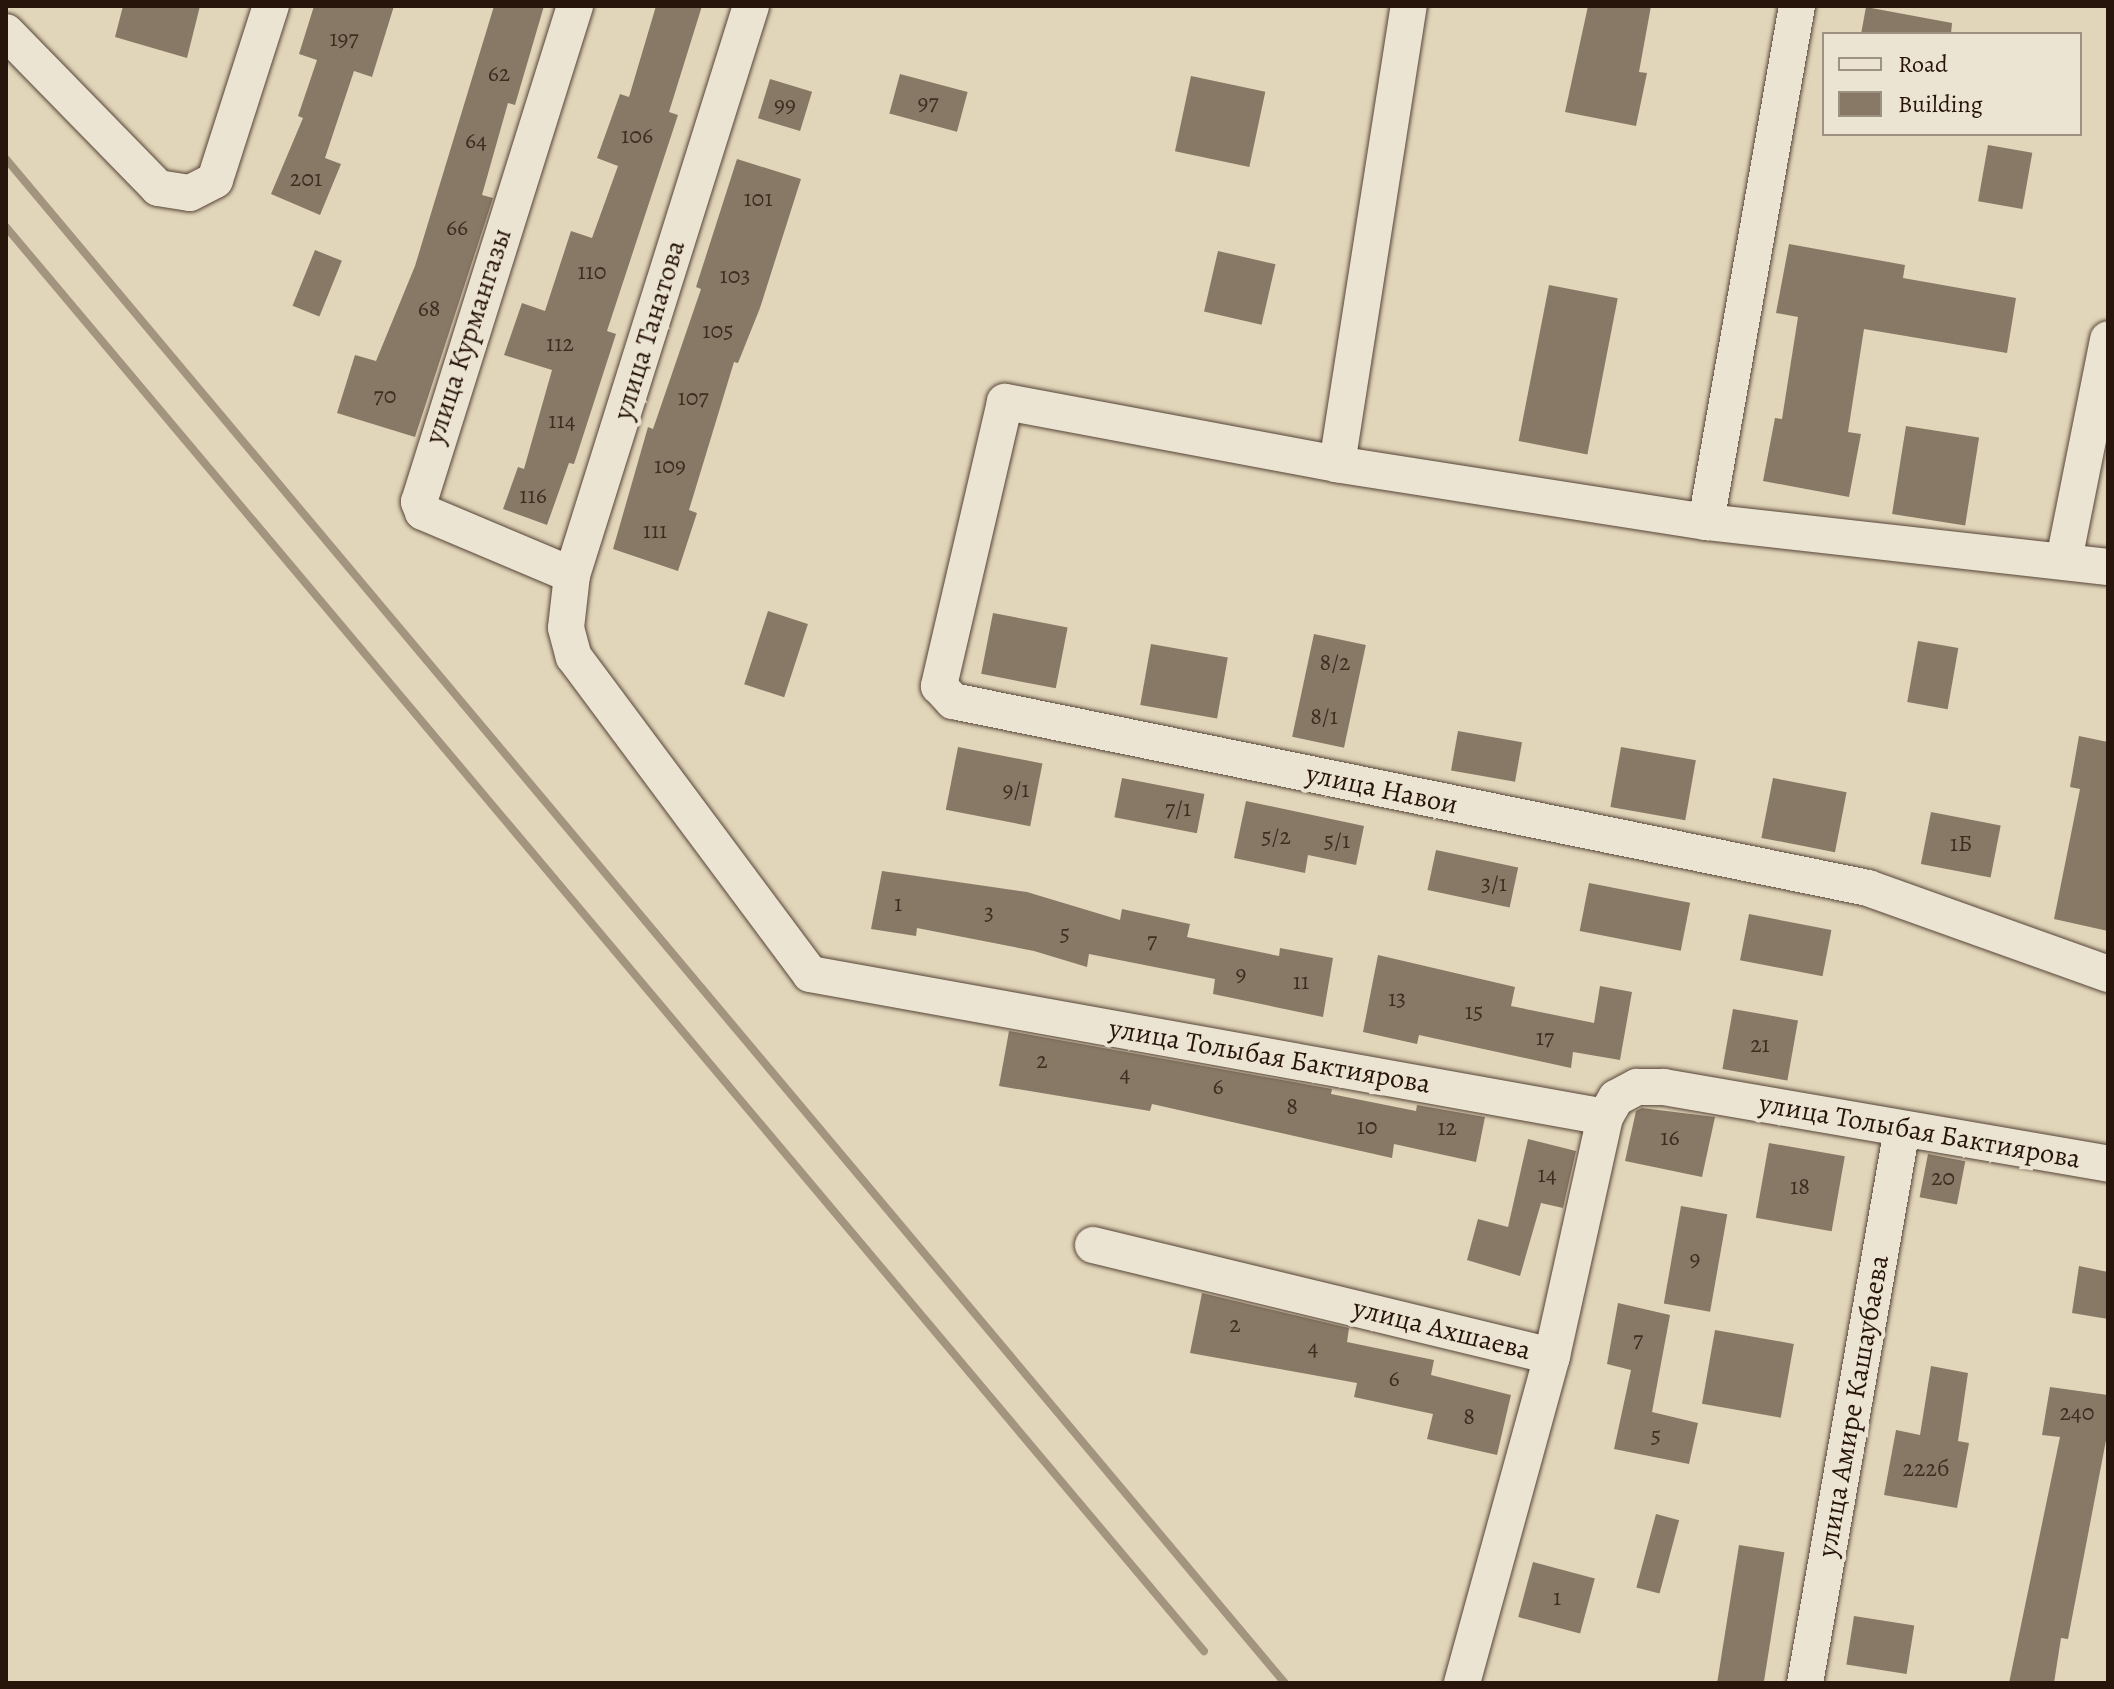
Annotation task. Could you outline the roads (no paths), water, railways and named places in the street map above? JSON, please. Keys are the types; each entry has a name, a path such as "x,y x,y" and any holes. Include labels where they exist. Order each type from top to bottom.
{"street":[{"path":"6,32 158,188 190,193 215,180 271,6"},
{"name":"улица Курмангазы","path":"572,575 423,512 419,502 575,6"},
{"name":"улица Танатова","path":"574,657 566,628 572,575 751,6"},
{"path":"1409,6 1337,464 1706,522 2108,567"},
{"path":"1706,522 1797,6"},
{"path":"2064,560 2108,339"},
{"name":"улица Навои","path":"1337,464 1005,402 941,666 939,686 953,701 1868,888 2108,974"},
{"name":"улица Толыбая Бактиярова","path":"574,657 810,974 1605,1117 1616,1098 1637,1087 1664,1087 2108,1164"},
{"name":"улица Ахшаева","path":"1093,1245 1552,1356 1605,1117"},
{"name":"улица Амире Кашаубаева","path":"1805,1683 1902,1129"},
{"path":"1462,1683 1552,1356"}],"waterway":[{"path":"6,159 1285,1683"},
{"path":"6,227 1204,1651"}]}
